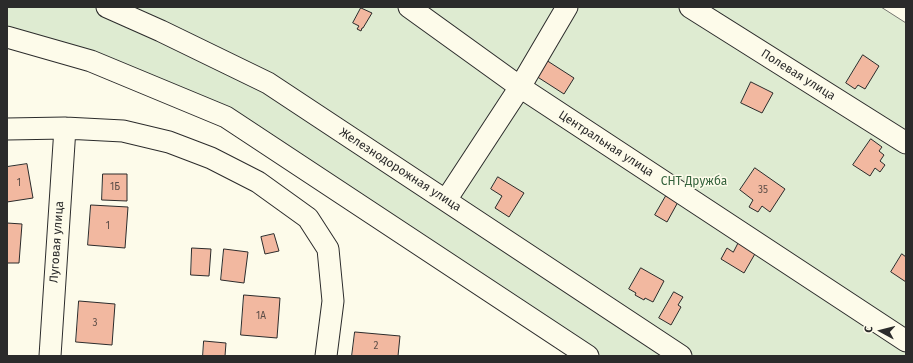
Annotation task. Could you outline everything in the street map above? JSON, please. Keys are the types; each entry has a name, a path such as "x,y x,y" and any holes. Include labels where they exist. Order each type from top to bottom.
{"street":[{"name":"Железнодорожная улица","path":"107,7 268,83 681,356"},
{"name":"Центральная улица","path":"409,7 520,87 906,341"},
{"path":"446,200 520,87 567,7"},
{"name":"Полевая улица","path":"690,7 906,144"},
{"path":"7,37 91,61 226,117 588,356"},
{"path":"7,129 65,128 123,131 169,142 211,158 258,182 308,218 328,249 333,301 326,356"},
{"name":"Луговая улица","path":"50,356 65,128"}],"green space":[{"name":"СНТ Дружба","path":"7,7 881,7 906,23 906,356 587,356 270,152 180,105 7,40"}],"building":[{"path":"361,8 372,13 361,31 357,29 359,26 353,23"},
{"path":"863,55 879,66 865,89 858,85 855,89 846,83"},
{"path":"546,60 574,78 564,94 536,76"},
{"path":"751,82 773,93 762,113 741,103"},
{"path":"871,139 882,147 879,151 884,155 880,161 885,165 880,172 875,168 870,176 853,165"},
{"path":"27,164 33,198 7,202 7,167"},
{"path":"755,168 785,189 770,212 762,206 758,212 749,207 753,200 740,190"},
{"path":"103,174 127,174 127,201 102,200"},
{"path":"498,177 524,193 509,217 495,208 502,196 491,189"},
{"path":"666,196 678,202 667,222 655,215"},
{"path":"91,205 128,207 125,248 88,245"},
{"path":"7,223 22,224 19,263 7,263"},
{"path":"274,234 279,251 265,254 261,237"},
{"path":"739,242 756,252 744,273 721,259 727,248 733,252"},
{"path":"192,248 211,249 209,276 191,275"},
{"path":"224,249 248,252 244,283 221,280"},
{"path":"902,254 906,257 906,282 891,272"},
{"path":"641,268 664,281 653,302 645,298 644,300 635,295 636,293 629,289"},
{"path":"674,292 683,297 678,305 681,307 671,325 659,318"},
{"path":"244,295 280,298 277,338 241,335"},
{"path":"79,301 115,304 112,345 76,342"},
{"path":"355,332 400,336 398,356 352,356"},
{"path":"204,341 226,343 225,356 203,356"}]}
